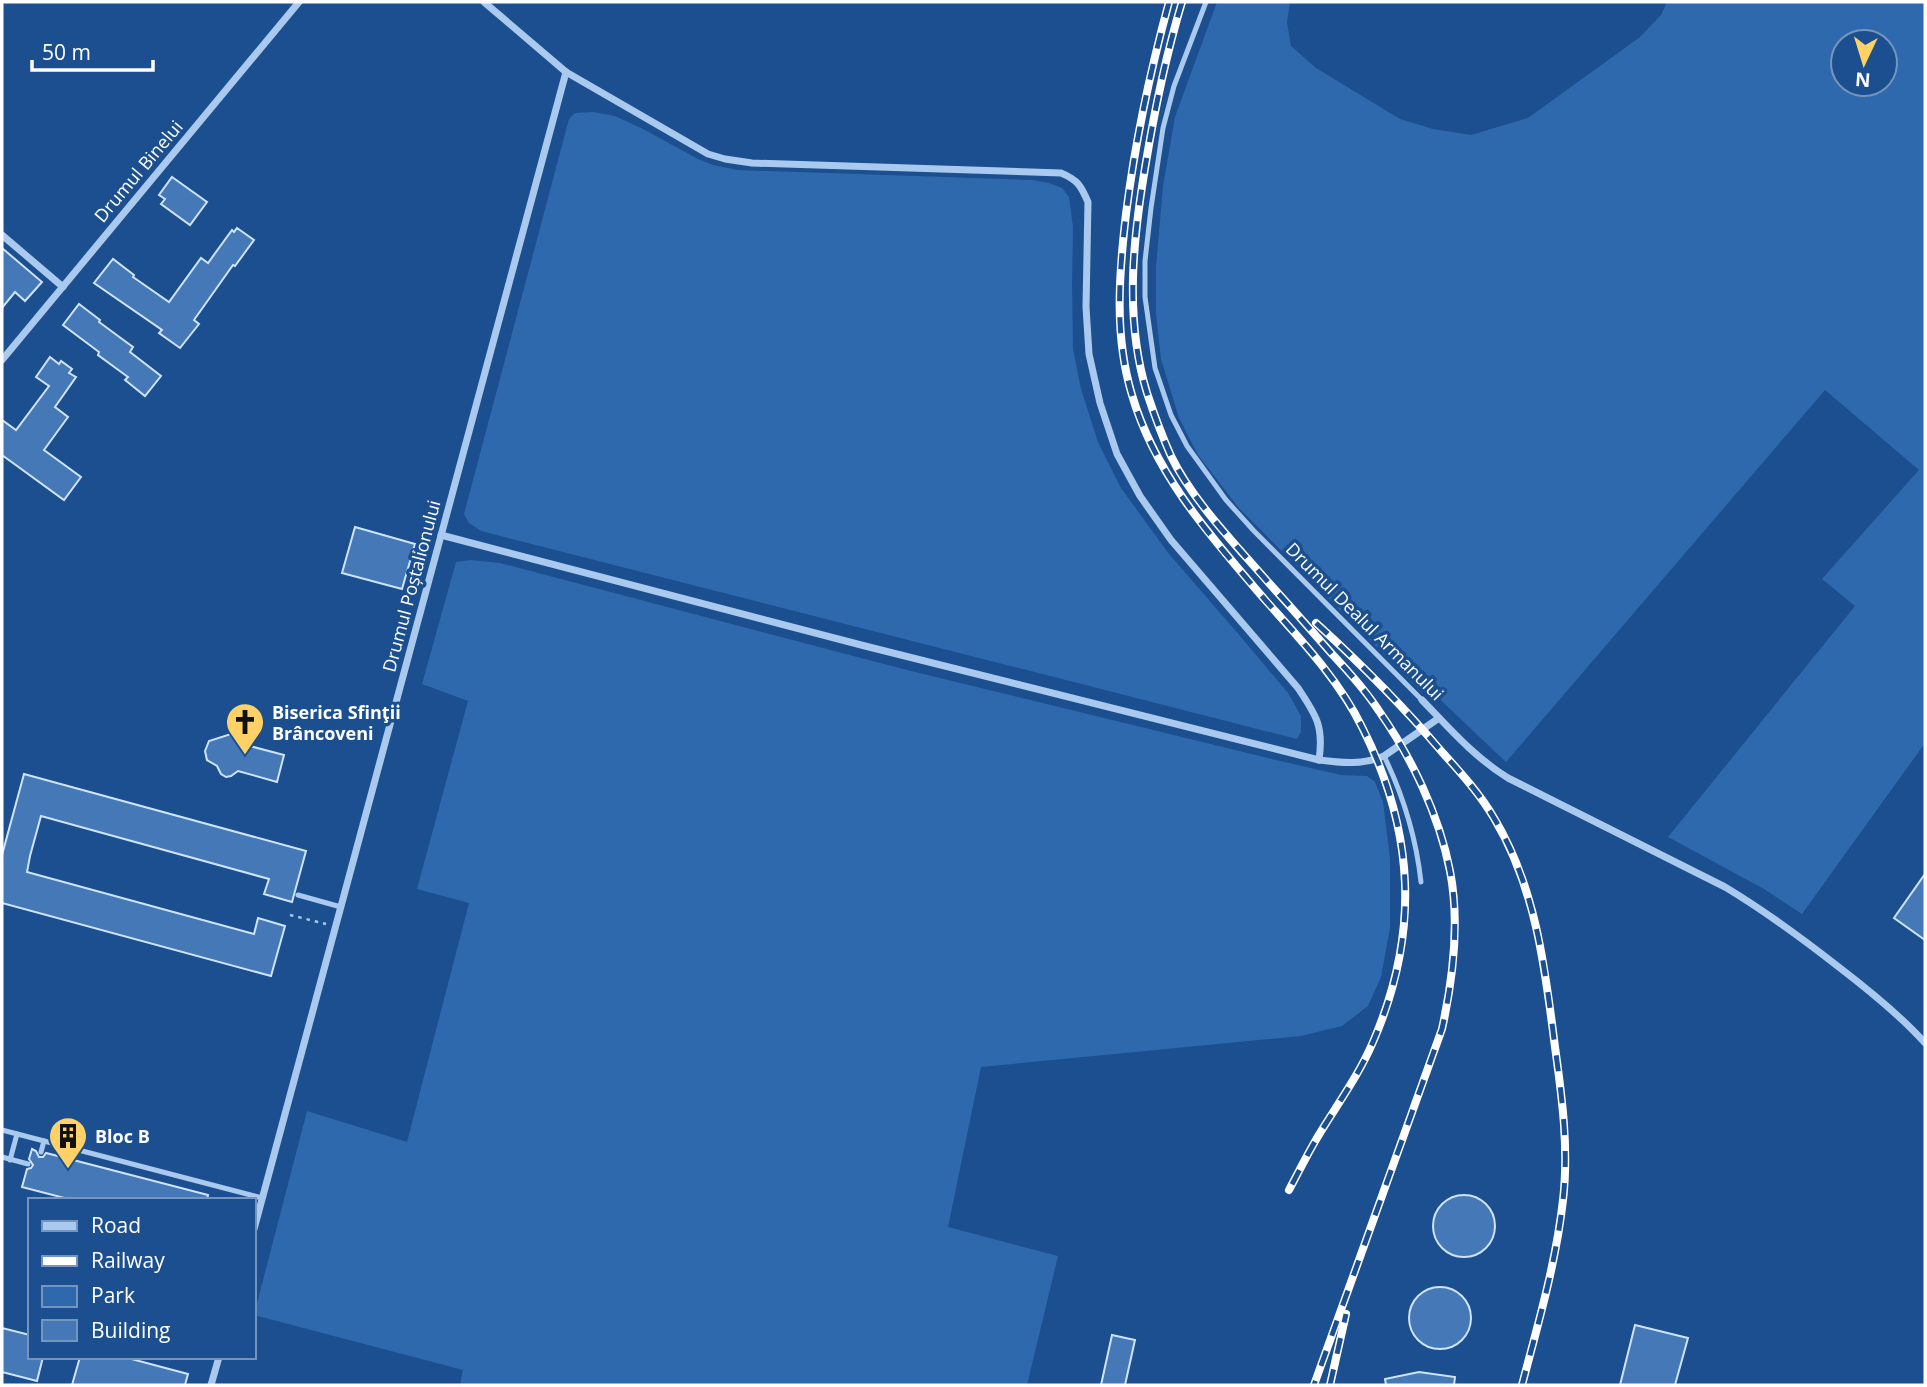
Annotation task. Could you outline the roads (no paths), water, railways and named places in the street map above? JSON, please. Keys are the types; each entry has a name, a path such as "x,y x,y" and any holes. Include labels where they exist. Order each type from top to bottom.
{"street":[{"name":"Drumul Binelui","path":"3,357 299,2"},
{"path":"484,2 566,72 708,154 752,163 1061,173 1082,187 1088,202 1086,307 1089,354 1100,403 1117,454 1140,496 1171,540 1298,688 1313,711 1321,730 1320,760"},
{"name":"Drumul Poștalionului","path":"256,1221 566,72"},
{"path":"2,235 63,287"},
{"path":"441,535 865,646 1320,760 1356,763 1384,756 1439,718"},
{"name":"Drumul Dealul Armanului","path":"1422,699 1475,755 1508,778 1725,887 1753,904 1856,981 1925,1043"},
{"path":"211,1385 218,1359"}],"lane":[{"name":"Drumul Dealul Armanului","path":"1206,2 1174,86 1163,128 1151,208 1145,261 1145,297 1155,368 1171,415 1187,446 1226,500 1422,699"},
{"path":"1384,756 1399,787 1410,820 1421,882"},
{"path":"298,895 341,907"},
{"path":"2,1130 262,1198"},
{"path":"10,1160 17,1134"},
{"path":"41,1152 44,1141"},
{"path":"2,1157 28,1164"}],"railway":[{"path":"1169,2 1149,81 1124,237 1120,328 1126,373 1142,425 1188,506 1226,555 1319,661 1353,710 1380,766 1393,805 1405,883 1399,962 1373,1042 1289,1190"},
{"path":"1182,2 1153,122 1141,191 1135,249 1135,336 1147,393 1171,456 1202,505 1357,682 1391,729 1423,788 1439,829 1450,871 1455,910 1454,950 1442,1029 1314,1385"},
{"path":"1316,623 1397,702 1476,792 1508,845 1529,900 1547,988 1562,1104 1565,1181 1556,1247 1522,1385"},
{"path":"1330,1385 1346,1314"}],"place":[{"name":"Biserica Sfinţii Brâncoveni","path":"245,756"},
{"name":"Bloc B","path":"68,1170"}]}
